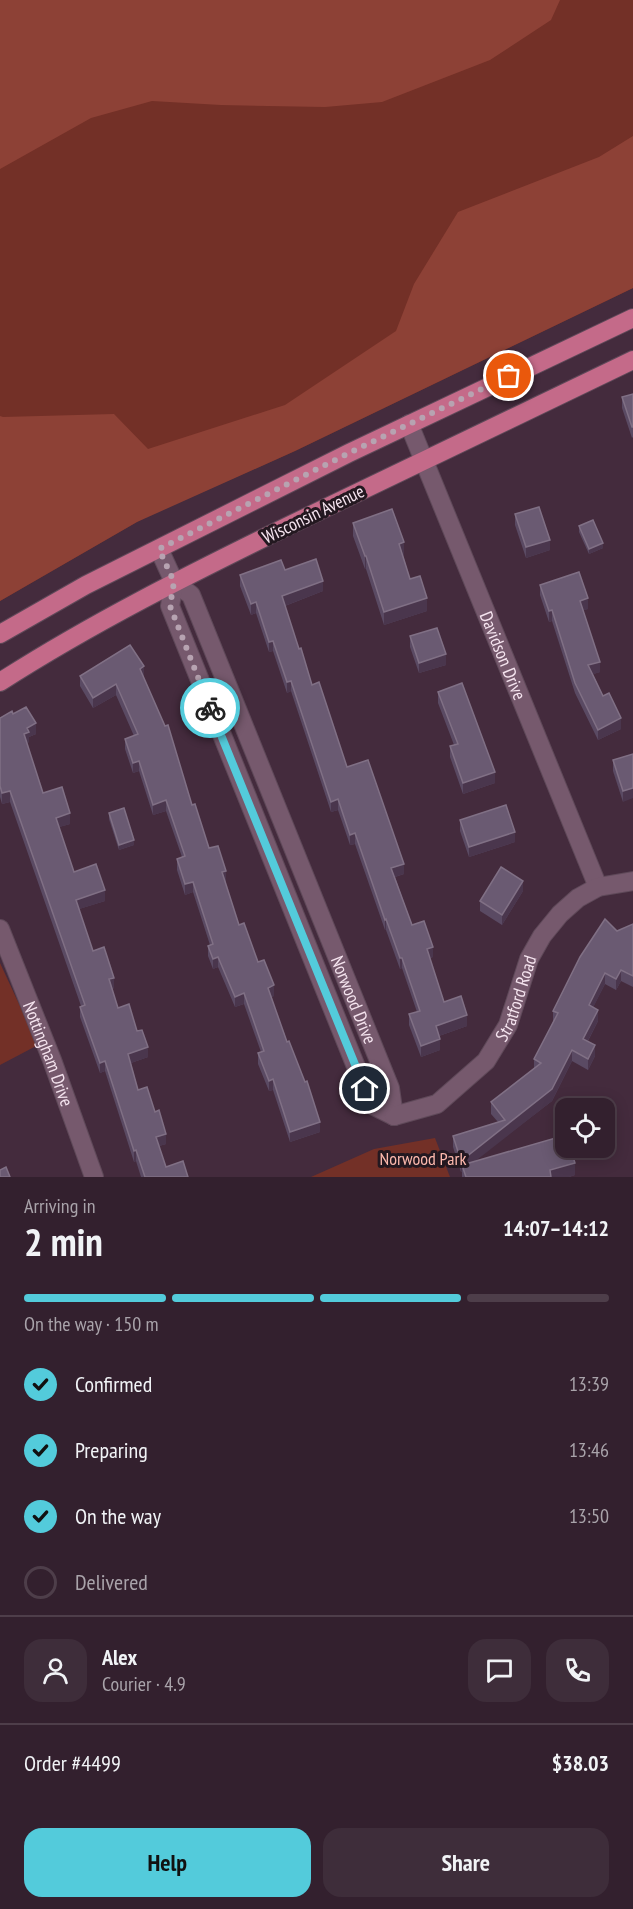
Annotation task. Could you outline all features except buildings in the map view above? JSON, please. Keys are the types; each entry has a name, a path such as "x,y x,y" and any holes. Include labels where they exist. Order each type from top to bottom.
{"main road":[{"name":"Wisconsin Avenue","path":"0,634 86,585 409,424 633,318"},
{"name":"Wisconsin Avenue","path":"0,682 174,582 633,360"}],"street":[{"name":"Davidson Drive","path":"409,424 598,887"},
{"name":"Norwood Drive","path":"159,549 174,582 190,595 390,1088 394,1116"},
{"name":"Norwood Drive","path":"174,582 170,606 365,1089 374,1106 394,1116"},
{"path":"236,774 259,765"},
{"name":"Stratford Road","path":"394,1116 437,1104 486,1061 508,1025 530,959 542,936 560,914 578,898 598,887 633,881"},
{"path":"303,937 325,927"},
{"name":"Nottingham Drive","path":"0,929 52,1060 94,1177"}],"green space":[{"path":"0,0 633,0 633,288 295,451 142,519 0,601"},
{"path":"0,963 38,1045 0,1065"},
{"name":"Norwood Park","path":"435,1138 450,1177 311,1177 374,1149"}],"shaded area":[{"path":"0,0 560,0 551,20 490,60 382,102 325,107 152,101 91,118 0,169"},
{"path":"633,136 633,288 295,451 137,522 0,601 0,416 114,414 148,449 285,405 396,331 414,284 458,212 599,157"}],"way so far":[{"path":"210,708 170,606 174,582 159,549 349,453 509,376"}],"route":[{"path":"210,708 365,1089"}]}
